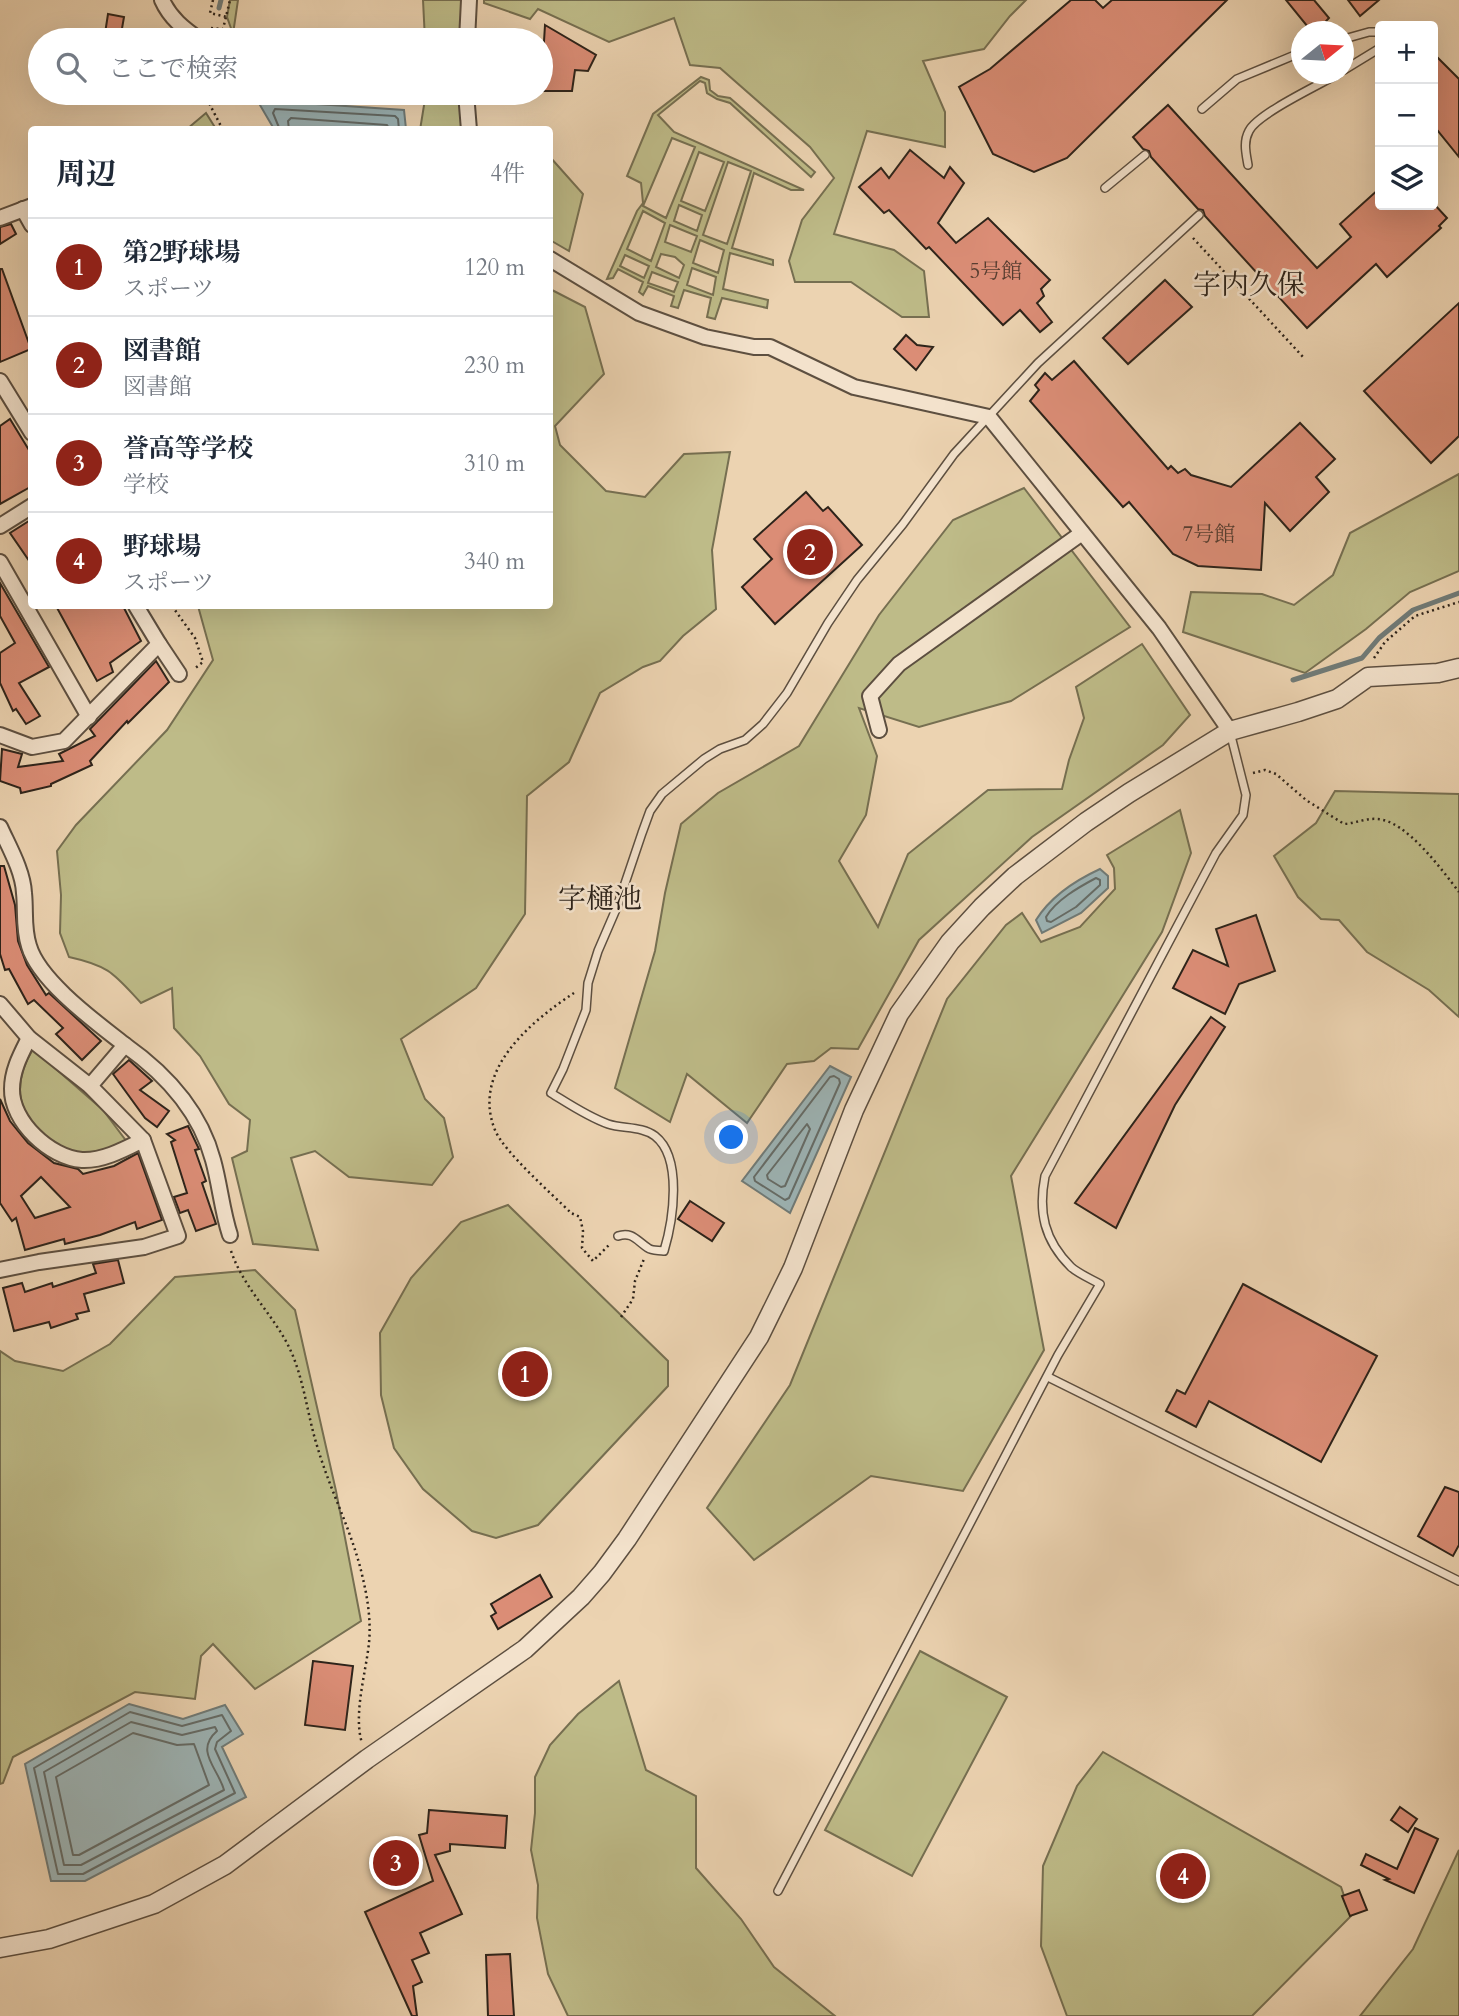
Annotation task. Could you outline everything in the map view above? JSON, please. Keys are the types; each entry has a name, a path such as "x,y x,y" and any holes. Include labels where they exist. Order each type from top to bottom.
{"street":[{"path":"162,0 167,11 185,28"},
{"path":"468,28 469,0"},
{"path":"467,105 469,126"},
{"path":"0,218 27,208"},
{"path":"553,261 639,313 705,337 754,347 770,347 854,387 989,416 1159,628 1230,731"},
{"path":"0,381 28,426"},
{"path":"0,526 28,508"},
{"path":"879,730 870,696 899,664 1082,533"},
{"path":"0,562 89,717"},
{"path":"138,609 178,674"},
{"path":"0,735 32,747 64,741 159,644"},
{"path":"0,1948 49,1939 154,1904 226,1865 367,1759 525,1648 580,1597 627,1539 759,1337 793,1268 854,1110 899,1014 950,942 1006,884 1057,843 1129,793 1230,731 1337,699 1368,677 1438,673 1459,668"},
{"path":"0,827 24,890 24,919 32,954 64,994 145,1059 195,1114 213,1161 222,1213 230,1236"},
{"path":"0,1004 29,1038 90,1086 143,1140 178,1236 144,1247 2,1265"},
{"path":"29,1038 17,1060 12,1090 20,1117 37,1140 58,1152 82,1160 111,1155 143,1140"},
{"path":"90,1086 125,1045"}],"lane":[{"path":"1354,36 1375,33"},
{"path":"1354,64 1375,51"},
{"path":"1202,108 1237,79 1291,56"},
{"path":"1248,164 1245,147 1249,131 1262,117 1320,84"},
{"path":"1105,188 1145,155"},
{"path":"618,1236 625,1234 635,1237 650,1250 664,1251 674,1175 668,1151 654,1135 634,1128 609,1125 551,1093 586,1010 588,983 650,811 662,794 682,776 720,750 745,740 764,724 787,693 857,580 903,524 954,454 1038,363 1199,215"},
{"path":"778,1891 1058,1355 1100,1284 1072,1268 1050,1240 1040,1200 1045,1176 1216,853 1242,815 1246,795 1230,731"},
{"path":"1048,1377 1459,1581"}],"path":[{"path":"213,0 210,13 226,17 230,0"},
{"path":"210,105 221,126"},
{"path":"1183,228 1304,358"},
{"path":"1368,677 1371,662 1385,642 1415,616 1459,602"},
{"path":"174,609 195,638 204,662 186,676 178,674"},
{"path":"1241,775 1265,770 1276,774 1306,800 1344,824 1380,818 1401,828 1433,859 1459,892"},
{"path":"588,983 533,1022 518,1038 495,1074 488,1100 495,1131 508,1149 571,1213 580,1217 582,1248 593,1261 603,1254 618,1236"},
{"path":"230,1236 226,1237 240,1276 277,1326 293,1356 318,1449 356,1553 368,1605 369,1640 359,1721 359,1734 367,1759"},
{"path":"621,1317 633,1299 640,1264 650,1250"}],"shaded area":[{"path":"230,0 238,0 234,28 231,28 227,17"},
{"path":"423,0 469,0 468,28 424,28"},
{"path":"484,0 1026,0 984,49 923,61 945,112 945,147 867,131 834,234 894,250 924,271 929,317 902,317 851,282 795,282 789,261 802,220 834,178 810,147 720,68 690,65 674,18 609,42 538,9 530,19 484,3"},
{"path":"701,77 709,80 710,90 718,96 730,98 815,172 811,177 730,103 707,93 705,83 700,81 658,115 674,132 804,190 791,190 754,173 732,248 773,260 773,265 730,253 723,289 768,300 767,308 722,298 715,319 707,317 711,298 684,290 678,308 671,306 674,296 648,286 643,295 639,292 643,282 618,269 613,278 607,279 643,203 641,183 627,176 653,114","holes":["672,138 695,147 666,218 643,206","699,152 724,162 705,211 681,201","728,162 751,171 727,244 703,235","679,205 702,215 697,231 674,221","643,211 665,223 651,261 627,249","670,225 697,236 691,252 665,242","700,240 724,250 718,273 693,263","661,254 675,257 684,265 679,278 656,267","625,255 649,266 644,278 620,266","692,268 716,277 713,295 687,285","652,272 678,282 674,292 648,283"]},
{"path":"424,105 467,105 469,126 421,126"},
{"path":"206,113 214,126 191,126"},
{"path":"553,160 583,194 569,251 553,242"},
{"path":"553,291 585,307 604,374 555,426 560,445 606,491 645,497 684,454 730,452 712,550 716,609 683,636 660,661 643,667 600,693 569,762 527,796 525,914 476,988 401,1039 425,1099 444,1118 453,1157 432,1185 349,1177 315,1151 291,1158 318,1250 253,1244 232,1158 247,1151 250,1120 229,1104 200,1056 174,1028 172,988 141,1003 103,968 69,957 60,933 61,895 57,851 76,825 167,730 213,660 199,609 553,609"},
{"path":"1459,474 1459,571 1410,592 1366,629 1305,673 1183,632 1191,592 1262,594 1294,605 1333,575 1350,533"},
{"path":"1024,488 1130,627 1011,701 919,727 859,708 877,756 866,815 839,861 878,927 908,854 988,790 1062,789 1084,718 1076,687 1142,644 1190,715 1163,745 1032,837 919,940 858,1049 831,1048 814,1061 787,1064 747,1123 687,1074 670,1122 615,1088 655,951 681,824 718,793 799,746 879,615 953,520"},
{"path":"1335,791 1459,794 1459,1017 1429,990 1367,952 1339,920 1321,919 1298,897 1274,856 1316,823"},
{"path":"1180,810 1191,853 1162,932 1011,1176 1044,1350 963,1491 871,1476 754,1560 707,1508 790,1385 947,999 1006,925 1022,913 1041,942 1080,927 1115,889 1114,868 1107,855"},
{"path":"33,1049 103,1110 127,1142 79,1153 58,1146 39,1131 26,1112 20,1090 24,1068"},
{"path":"508,1205 668,1361 668,1386 538,1525 496,1538 472,1531 423,1489 394,1448 381,1395 380,1333 411,1278 461,1222"},
{"path":"255,1270 295,1310 336,1491 361,1621 255,1689 213,1644 201,1656 195,1699 135,1692 13,1757 3,1783 0,1784 0,1351 15,1361 63,1371 110,1344 175,1277"},
{"path":"920,1651 1007,1697 912,1876 825,1830"},
{"path":"619,1681 646,1770 696,1796 696,1868 741,1919 774,1967 835,2016 568,2016 548,1974 537,1918 538,1885 531,1850 535,1777 550,1745 578,1714"},
{"path":"1103,1752 1341,1887 1351,1916 1252,2016 1067,2016 1041,1946 1043,1866 1077,1786"},
{"path":"1459,1850 1459,2016 1360,2016 1413,1949"}],"water":[{"path":"260,105 330,105 404,110 406,126 272,126"},
{"path":"1100,869 1108,876 1108,888 1081,913 1042,933 1036,920 1056,896"},
{"path":"830,1066 851,1077 790,1213 742,1181"},
{"path":"129,1704 183,1719 225,1705 243,1734 222,1747 246,1797 85,1881 51,1881 25,1764"}],"building":[{"path":"1071,0 1095,0 1103,8 1112,0 1227,0 1067,158 1034,172 993,154 959,87 990,69"},
{"path":"1286,0 1314,0 1329,18 1326,21 1303,21"},
{"path":"1348,0 1379,0 1360,16"},
{"path":"108,14 124,17 122,28 106,28"},
{"path":"553,30 596,55 588,71 575,70 572,91 553,91"},
{"path":"1438,58 1459,79 1459,157 1438,131"},
{"path":"1168,105 1317,268 1351,237 1340,224 1375,192 1375,210 1438,208 1447,218 1439,226 1441,228 1387,277 1376,264 1307,328 1205,216 1203,210 1198,209 1151,157 1149,151 1143,149 1133,137"},
{"path":"910,150 944,178 950,167 964,183 938,223 956,243 988,218 1050,280 1041,289 1044,296 1037,303 1052,322 1040,332 1020,310 1003,325 929,247 926,249 889,210 884,213 859,187 881,168 889,178"},
{"path":"11,224 16,234 0,244 0,227"},
{"path":"2,269 28,341 28,350 0,362"},
{"path":"1165,280 1192,307 1128,364 1103,338"},
{"path":"1459,303 1459,436 1431,463 1364,391"},
{"path":"906,335 917,345 933,347 916,370 894,349"},
{"path":"1074,361 1168,469 1171,466 1178,473 1185,469 1191,475 1231,487 1300,423 1335,459 1316,477 1329,492 1290,531 1265,503 1261,570 1198,566 1173,554 1129,502 1123,507 1030,401 1039,390 1035,385 1045,373 1052,380"},
{"path":"10,419 28,448 28,488 0,504 0,426"},
{"path":"806,492 823,511 828,507 862,545 775,624 742,587 772,559 754,539"},
{"path":"28,522 28,559 10,533"},
{"path":"0,583 49,667 19,683 40,716 26,724 16,709 13,711 0,683 0,653 15,643 0,616"},
{"path":"58,609 125,609 141,641 110,663 113,672 97,681"},
{"path":"156,661 169,682 128,723 127,721 90,761 92,765 51,786 21,793 20,788 0,781 2,749 22,754 18,767 63,761 59,754 95,736 90,729"},
{"path":"0,866 4,866 15,905 18,941 27,965 46,995 49,993 101,1041 82,1060 56,1034 63,1028 34,1000 28,1004 9,969 5,970 0,954"},
{"path":"1256,915 1275,971 1239,984 1225,1014 1173,988 1193,950 1228,966 1216,929"},
{"path":"1211,1017 1225,1027 1175,1105 1116,1228 1075,1203"},
{"path":"129,1060 152,1081 140,1090 169,1111 157,1127 145,1118 113,1074"},
{"path":"0,1099 10,1121 28,1143 54,1163 78,1169 83,1174 114,1166 138,1153 162,1220 137,1229 135,1222 65,1244 64,1239 25,1250 16,1218 12,1221 0,1203","holes":["41,1177 70,1207 35,1218 21,1196"]},
{"path":"188,1126 199,1149 195,1150 206,1181 202,1183 216,1224 196,1231 188,1210 180,1213 174,1197 187,1193 171,1142 175,1140 167,1134"},
{"path":"690,1201 724,1223 712,1241 678,1219"},
{"path":"118,1260 124,1283 84,1294 89,1311 76,1314 78,1319 51,1328 49,1322 14,1331 3,1288 22,1283 25,1292 52,1283 53,1287 96,1273 93,1264"},
{"path":"1243,1284 1377,1356 1321,1462 1209,1401 1196,1427 1166,1411 1177,1390 1185,1394"},
{"path":"1445,1487 1459,1492 1459,1545 1453,1556 1418,1536"},
{"path":"540,1575 552,1597 498,1629 491,1616 496,1613 491,1604"},
{"path":"313,1661 353,1666 345,1730 305,1725"},
{"path":"1400,1807 1417,1819 1408,1832 1391,1820"},
{"path":"429,1810 507,1816 505,1848 450,1844 450,1851 435,1855 462,1914 420,1933 429,1953 412,1960 422,1982 413,1986 417,2016 412,2016 365,1912 433,1881 419,1835 427,1833"},
{"path":"1415,1828 1438,1839 1414,1893 1361,1865 1366,1854 1397,1869"},
{"path":"1359,1890 1367,1910 1350,1916 1342,1896"},
{"path":"510,1954 514,2016 488,2016 486,1955"}],"waterway":[{"path":"219,8 221,0"},
{"path":"1293,680 1362,658 1379,638 1413,610 1459,593"}],"place":[{"name":"図書館","path":"810,552"},
{"name":"第2野球場","path":"525,1374"},
{"name":"誉高等学校","path":"396,1863"},
{"name":"野球場","path":"1183,1876"}],"district":[{"name":"字内久保","path":"1249,285"},
{"name":"字樋池","path":"600,899"}]}
